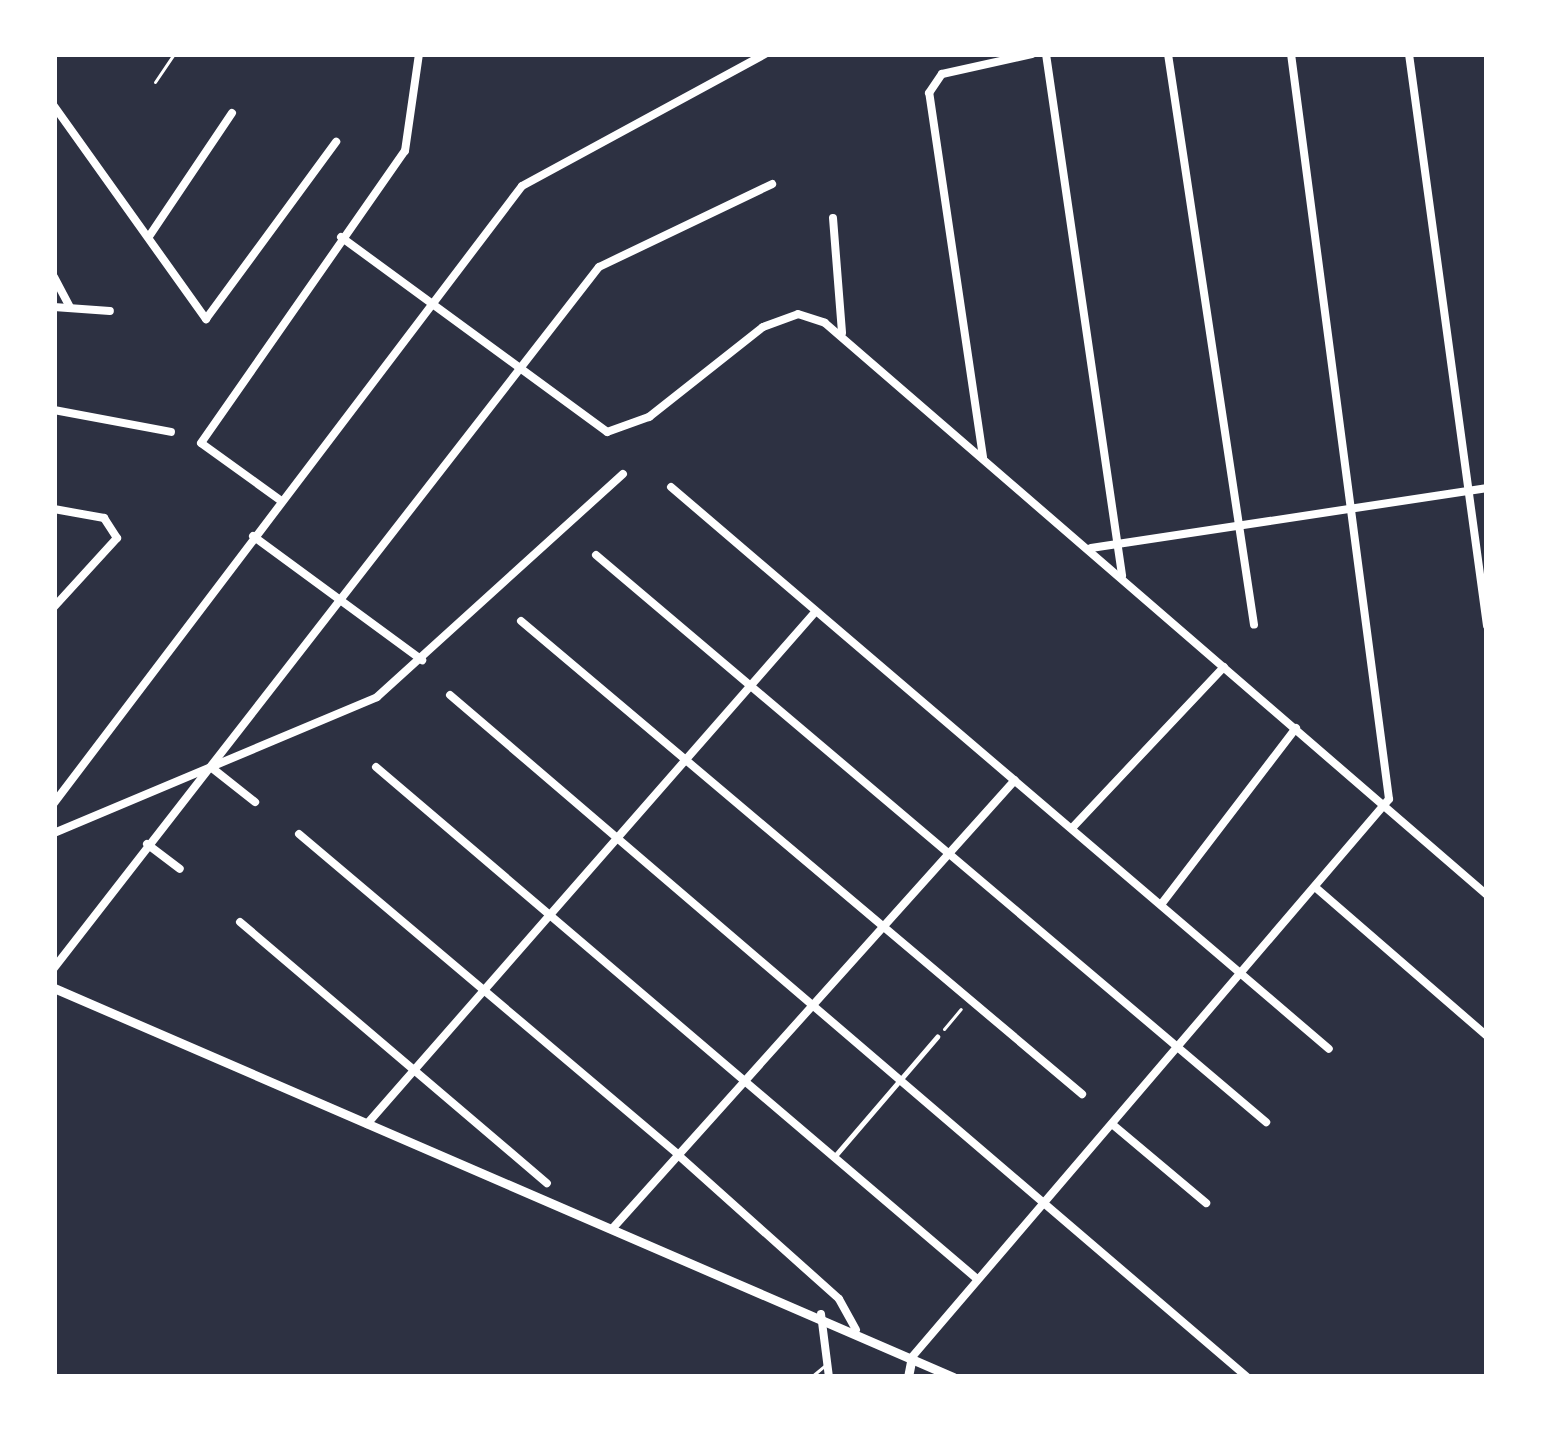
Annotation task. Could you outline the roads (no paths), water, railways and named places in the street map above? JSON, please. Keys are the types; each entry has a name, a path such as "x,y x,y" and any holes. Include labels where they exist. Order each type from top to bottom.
{"street":[{"path":"280,500 201,443 405,151 419,54"},
{"path":"54,803 280,500 536,174 765,54"},
{"path":"982,457 929,103 942,74 1032,54"},
{"path":"1046,54 1122,576"},
{"path":"1168,54 1254,625"},
{"path":"908,1377 912,1357 976,1278 1386,806 1358,512 1291,54"},
{"path":"1408,54 1487,626"},
{"path":"54,106 150,235 190,308 215,312 336,142"},
{"path":"150,235 232,113"},
{"path":"54,127 67,121"},
{"path":"54,968 611,256 772,184"},
{"path":"833,218 842,334"},
{"path":"341,237 590,424 621,430 780,319 810,316 842,334 1482,884 1487,895"},
{"path":"54,277 71,308"},
{"path":"54,307 110,311"},
{"path":"54,410 171,432"},
{"path":"54,833 219,759 343,716 422,660 623,474"},
{"path":"671,487 1163,902 1240,975 1329,1049"},
{"path":"1090,548 1118,550 1243,533 1487,488"},
{"path":"54,509 104,518 117,538 54,607"},
{"path":"253,536 422,660"},
{"path":"596,555 950,852 1176,1051 1266,1122"},
{"path":"368,1124 545,913 815,612"},
{"path":"520,621 1082,1094"},
{"path":"1073,827 1224,667"},
{"path":"449,695 813,998 1042,1203 1247,1377"},
{"path":"1163,902 1296,728"},
{"path":"376,767 976,1278"},
{"path":"212,768 255,802"},
{"path":"612,1229 813,998 1015,780"},
{"path":"299,834 677,1154 839,1299 856,1330"},
{"path":"147,844 179,869"},
{"path":"1315,887 1487,1036"},
{"path":"240,922 416,1065 547,1183"},
{"path":"54,988 821,1314 953,1377"},
{"path":"834,1156 937,1037"},
{"path":"1112,1124 1207,1203"},
{"path":"821,1314 829,1377"}],"lane":[{"path":"812,1377 827,1363"}]}
